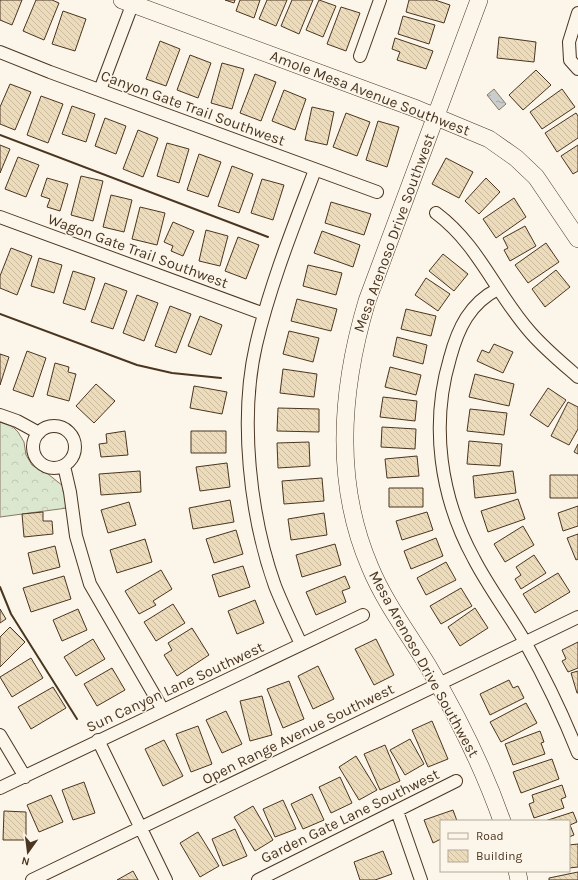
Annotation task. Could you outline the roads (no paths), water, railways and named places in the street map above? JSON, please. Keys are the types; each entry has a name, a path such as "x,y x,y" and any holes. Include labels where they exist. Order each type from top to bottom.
{"street":[{"path":"360,56 380,0"},
{"name":"Mesa Arenoso Drive Southwest","path":"479,0 367,301 355,341 348,378 345,448 347,486 355,522 370,566 388,605 438,685 481,766 502,820"},
{"path":"100,90 130,1"},
{"name":"Amole Mesa Avenue Southwest","path":"130,1 437,116 489,139 516,158 536,178 578,240"},
{"path":"578,13 569,42 570,60 578,69"},
{"name":"Canyon Gate Trail Southwest","path":"0,52 376,192"},
{"path":"301,644 285,611 269,564 258,521 250,467 249,407 256,346 272,285 315,170"},
{"path":"436,213 452,225 468,242 498,289 531,333 578,377"},
{"name":"Wagon Gate Trail Southwest","path":"0,217 264,314"},
{"path":"498,289 485,296 469,313 455,341 442,382 439,418 440,450 444,479 451,507 473,558 525,642 552,692 578,754"},
{"path":"0,415 17,421 39,433"},
{"path":"50,426 63,428 73,437 75,450 69,462 64,466 50,468 38,460 34,450 34,444 39,433 50,426"},
{"path":"64,466 70,492 76,536 90,584 163,710"},
{"name":"Sun Canyon Lane Southwest","path":"0,788 363,615"},
{"name":"Open Range Avenue Southwest","path":"32,880 578,617"},
{"path":"0,735 25,777"},
{"path":"98,740 166,880"},
{"name":"Garden Gate Lane Southwest","path":"258,880 456,781"},
{"path":"397,811 421,880"}],"water":[{"path":"494,89 506,104 499,110 487,95"}]}
